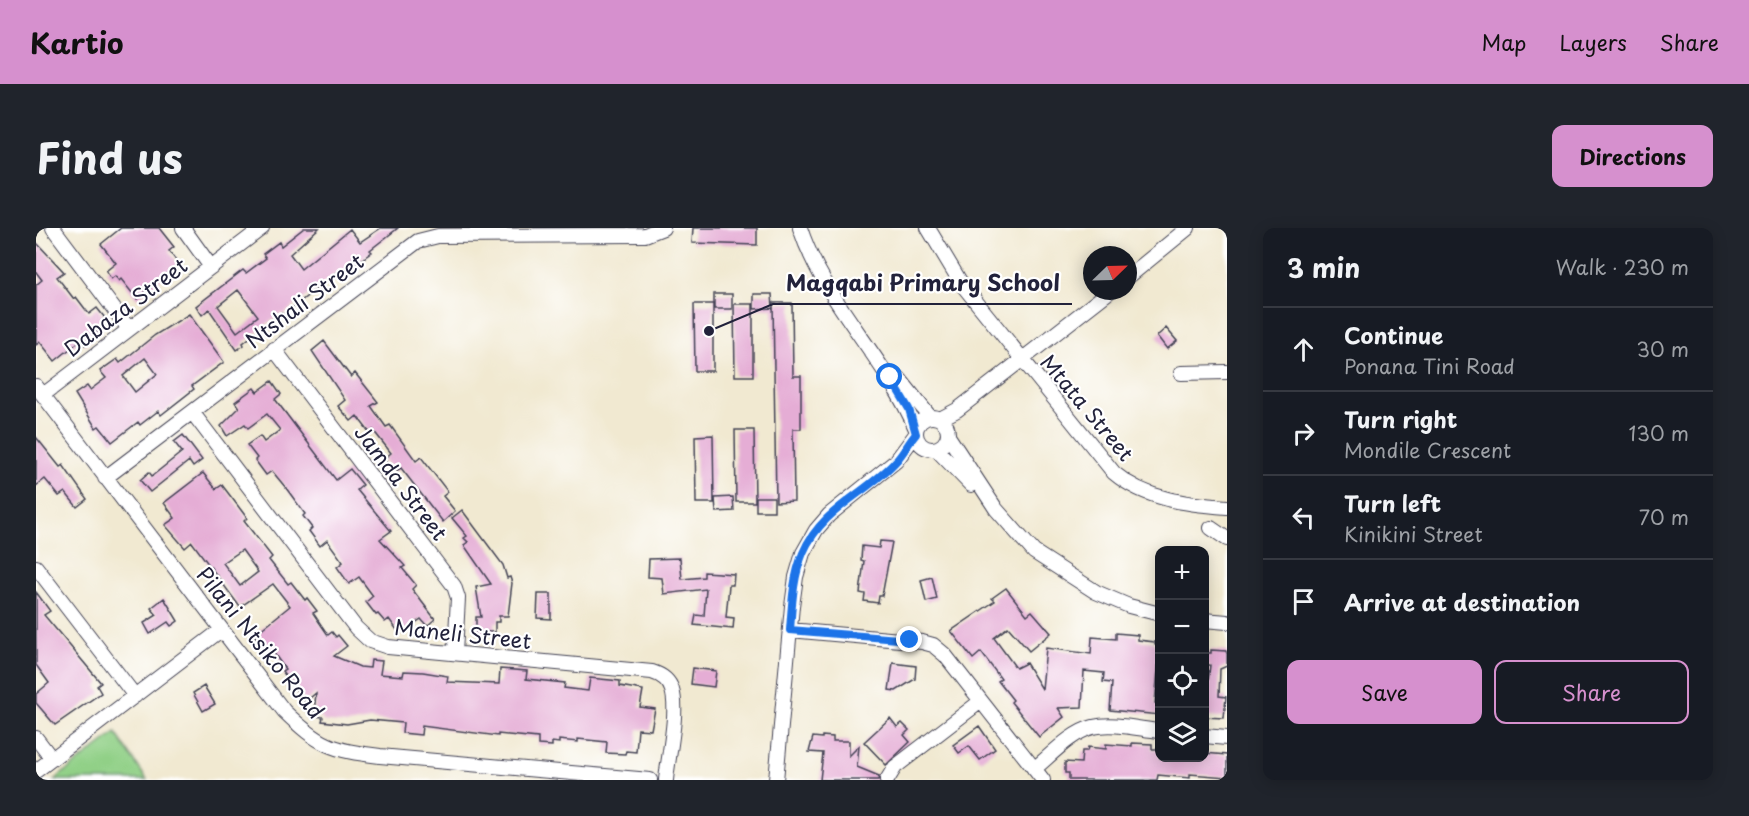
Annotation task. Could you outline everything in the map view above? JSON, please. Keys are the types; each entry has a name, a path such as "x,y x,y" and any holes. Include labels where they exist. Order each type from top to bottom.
{"street":[{"path":"53,228 129,329"},
{"path":"183,228 211,267"},
{"name":"Dabaza Street","path":"39,391 129,329 262,228"},
{"name":"Ntshali Street","path":"105,478 424,238 438,236 645,235 663,228"},
{"path":"800,228 812,261 830,294 885,369 909,409 919,443 931,449 996,509 1034,552 1076,581 1129,606 1155,613"},
{"name":"Mtata Street","path":"928,228 960,283 1097,455 1125,482 1164,498 1193,504 1227,507"},
{"path":"1137,270 1188,228"},
{"path":"941,425 1021,359 1098,300"},
{"name":"Jamda Street","path":"274,349 454,586 458,598 455,653"},
{"path":"885,369 903,383 941,425 996,509"},
{"path":"1181,373 1227,372"},
{"name":"Pilani Ntsiko Road","path":"39,391 284,711 308,734 324,745 346,752 381,756 650,780"},
{"name":"Maneli Street","path":"192,412 363,635 377,644 659,675 669,684 674,698 666,780"},
{"path":"776,780 796,577 803,553 816,530 829,515 896,461 921,421 941,425"},
{"path":"896,461 946,442 941,425"},
{"path":"1211,528 1227,539"},
{"path":"36,567 135,696"},
{"path":"1209,620 1227,622"},
{"path":"36,771 221,630"},
{"path":"790,630 929,643 945,655 1039,774 1079,733 1094,727 1155,731"},
{"path":"887,780 901,762 981,701"},
{"path":"1209,736 1227,738"},
{"path":"36,738 52,759"}],"green space":[{"path":"116,733 147,780 54,780"}],"building":[{"path":"121,228 159,228 174,247 169,251 180,266 168,276 166,274 137,299 121,279 119,281 115,276 111,279 106,271 116,263 101,244"},
{"path":"304,228 319,228 290,254 301,269 350,229 360,242 381,228 398,228 370,250 372,252 341,275 338,272 283,315 281,313 237,350 209,309 202,315 196,306 243,270 246,273 266,258 263,254 279,242 281,246","holes":["238,290 258,316 237,332 218,306"]},
{"path":"693,228 757,228 757,245 692,243"},
{"path":"36,242 64,272 57,277 74,299 76,297 89,314 97,308 105,318 102,321 105,326 94,334 96,336 85,345 81,340 55,361 40,342 36,345 36,285 42,280 36,272"},
{"path":"714,294 732,294 732,309 714,309"},
{"path":"754,294 772,294 773,308 754,309"},
{"path":"773,303 792,303 793,376 801,376 801,429 793,429 794,501 776,502"},
{"path":"694,304 713,304 713,371 695,371"},
{"path":"734,304 753,304 753,376 735,376"},
{"path":"189,314 224,362 192,386 194,389 161,415 158,411 140,425 138,422 112,442 99,426 96,428 75,394 87,386 90,390 106,378 100,371 117,359 120,363 155,335","holes":["145,358 157,374 135,392 123,376"]},
{"path":"1166,328 1177,341 1167,349 1157,336"},
{"path":"324,341 351,377 355,373 378,402 371,406 386,427 390,425 416,461 421,457 448,492 443,496 455,511 443,522 401,468 396,471 392,470 384,459 391,453 373,430 370,433 357,416 351,421 338,406 345,400 312,351"},
{"path":"272,381 281,394 275,399 336,480 350,469 363,485 357,490 391,531 380,539 405,566 402,568 416,585 412,589 435,619 427,626 421,619 400,634 389,619 385,622 378,614 376,615 366,602 373,596 359,577 349,584 337,567 343,562 327,540 320,546 309,531 312,528 303,516 305,514 286,488 272,471 266,475 247,445 260,436 264,442 280,430 267,414 248,428 245,424 227,436 221,426 239,408 235,402 254,388 257,392"},
{"path":"735,430 754,430 755,502 736,502"},
{"path":"183,435 202,460 193,467 189,461 150,492 140,480 149,472 152,476 182,452 174,442"},
{"path":"713,435 714,503 696,503 695,436"},
{"path":"36,437 60,467 63,465 87,499 77,507 65,492 59,496 45,479 36,486"},
{"path":"203,473 216,489 222,485 247,518 244,521 272,557 269,560 288,584 291,582 305,600 307,598 317,611 313,613 328,635 332,632 336,637 338,635 347,646 334,656 360,667 370,668 371,660 382,661 380,674 403,676 404,671 423,672 448,676 447,682 499,684 500,669 527,671 526,679 565,683 564,688 588,691 590,678 620,681 620,686 643,690 640,707 655,709 651,730 638,729 636,752 626,751 625,754 606,753 607,742 578,739 578,742 559,740 559,743 552,742 552,746 538,745 538,738 498,734 498,736 422,726 421,735 402,733 403,723 370,720 347,724 322,721 323,717 316,716 314,713 316,693 305,702 282,671 285,669 273,652 270,655 254,635 290,606 273,584 240,607 192,542 185,548 165,525 175,518 164,503","holes":["242,550 258,572 240,586 223,563"]},
{"path":"733,497 734,511 716,512 715,498"},
{"path":"756,497 774,497 774,511 756,511"},
{"path":"462,510 503,565 507,578 510,577 512,583 508,616 499,616 499,622 495,622 495,632 476,632 476,617 481,617 476,587 491,584 464,545 468,542 464,538 467,536 452,518"},
{"path":"880,541 892,542 882,596 879,596 878,603 864,601 865,594 860,593 864,561 861,560 862,546 879,548"},
{"path":"680,558 682,579 704,577 704,572 734,574 733,585 729,585 726,617 734,618 733,629 694,625 696,615 704,616 706,589 664,594 662,578 648,577 649,559"},
{"path":"932,577 937,599 926,602 921,580"},
{"path":"1006,588 1027,615 1032,611 1051,633 1029,651 1008,627 994,638 1016,668 1026,663 1042,689 1046,648 1091,654 1092,637 1116,639 1116,633 1138,635 1138,640 1155,642 1155,714 1110,710 1112,683 1103,682 1104,673 1084,671 1082,707 1058,708 1064,717 1039,737 1011,702 1013,700 998,681 1001,679 981,652 973,659 951,631 995,601 992,598"},
{"path":"36,592 50,611 44,615 101,683 97,686 101,693 55,725 36,703 36,694 49,683 36,665"},
{"path":"538,594 551,594 551,619 537,618"},
{"path":"164,598 178,621 171,626 168,622 150,634 144,623 157,615 151,608"},
{"path":"1211,650 1226,651 1227,654 1227,666 1220,669 1219,696 1226,697 1224,718 1209,717 1209,653"},
{"path":"893,663 916,666 915,679 896,691 889,690"},
{"path":"693,668 716,671 714,687 691,684"},
{"path":"204,686 215,704 203,711 193,693"},
{"path":"890,718 897,727 902,723 909,730 904,735 910,742 886,765 864,742"},
{"path":"979,726 995,749 980,760 969,746 959,753 953,745"},
{"path":"822,736 833,737 833,741 849,741 849,756 859,746 857,767 879,776 878,780 820,780 823,753 809,752 813,737 822,738"},
{"path":"1132,743 1152,744 1152,749 1155,749 1155,762 1209,762 1209,753 1227,755 1227,777 1190,774 1190,778 1158,775 1157,780 1069,780 1069,773 1065,773 1065,762 1081,763 1082,751 1087,751 1088,747 1106,749 1106,744 1132,746"}],"place":[{"name":"Magqabi Primary School","path":"709,331"}],"route":[{"path":"890,377 909,409 916,434 896,461 829,515 816,530 803,553 796,577 790,630 910,640"}]}
